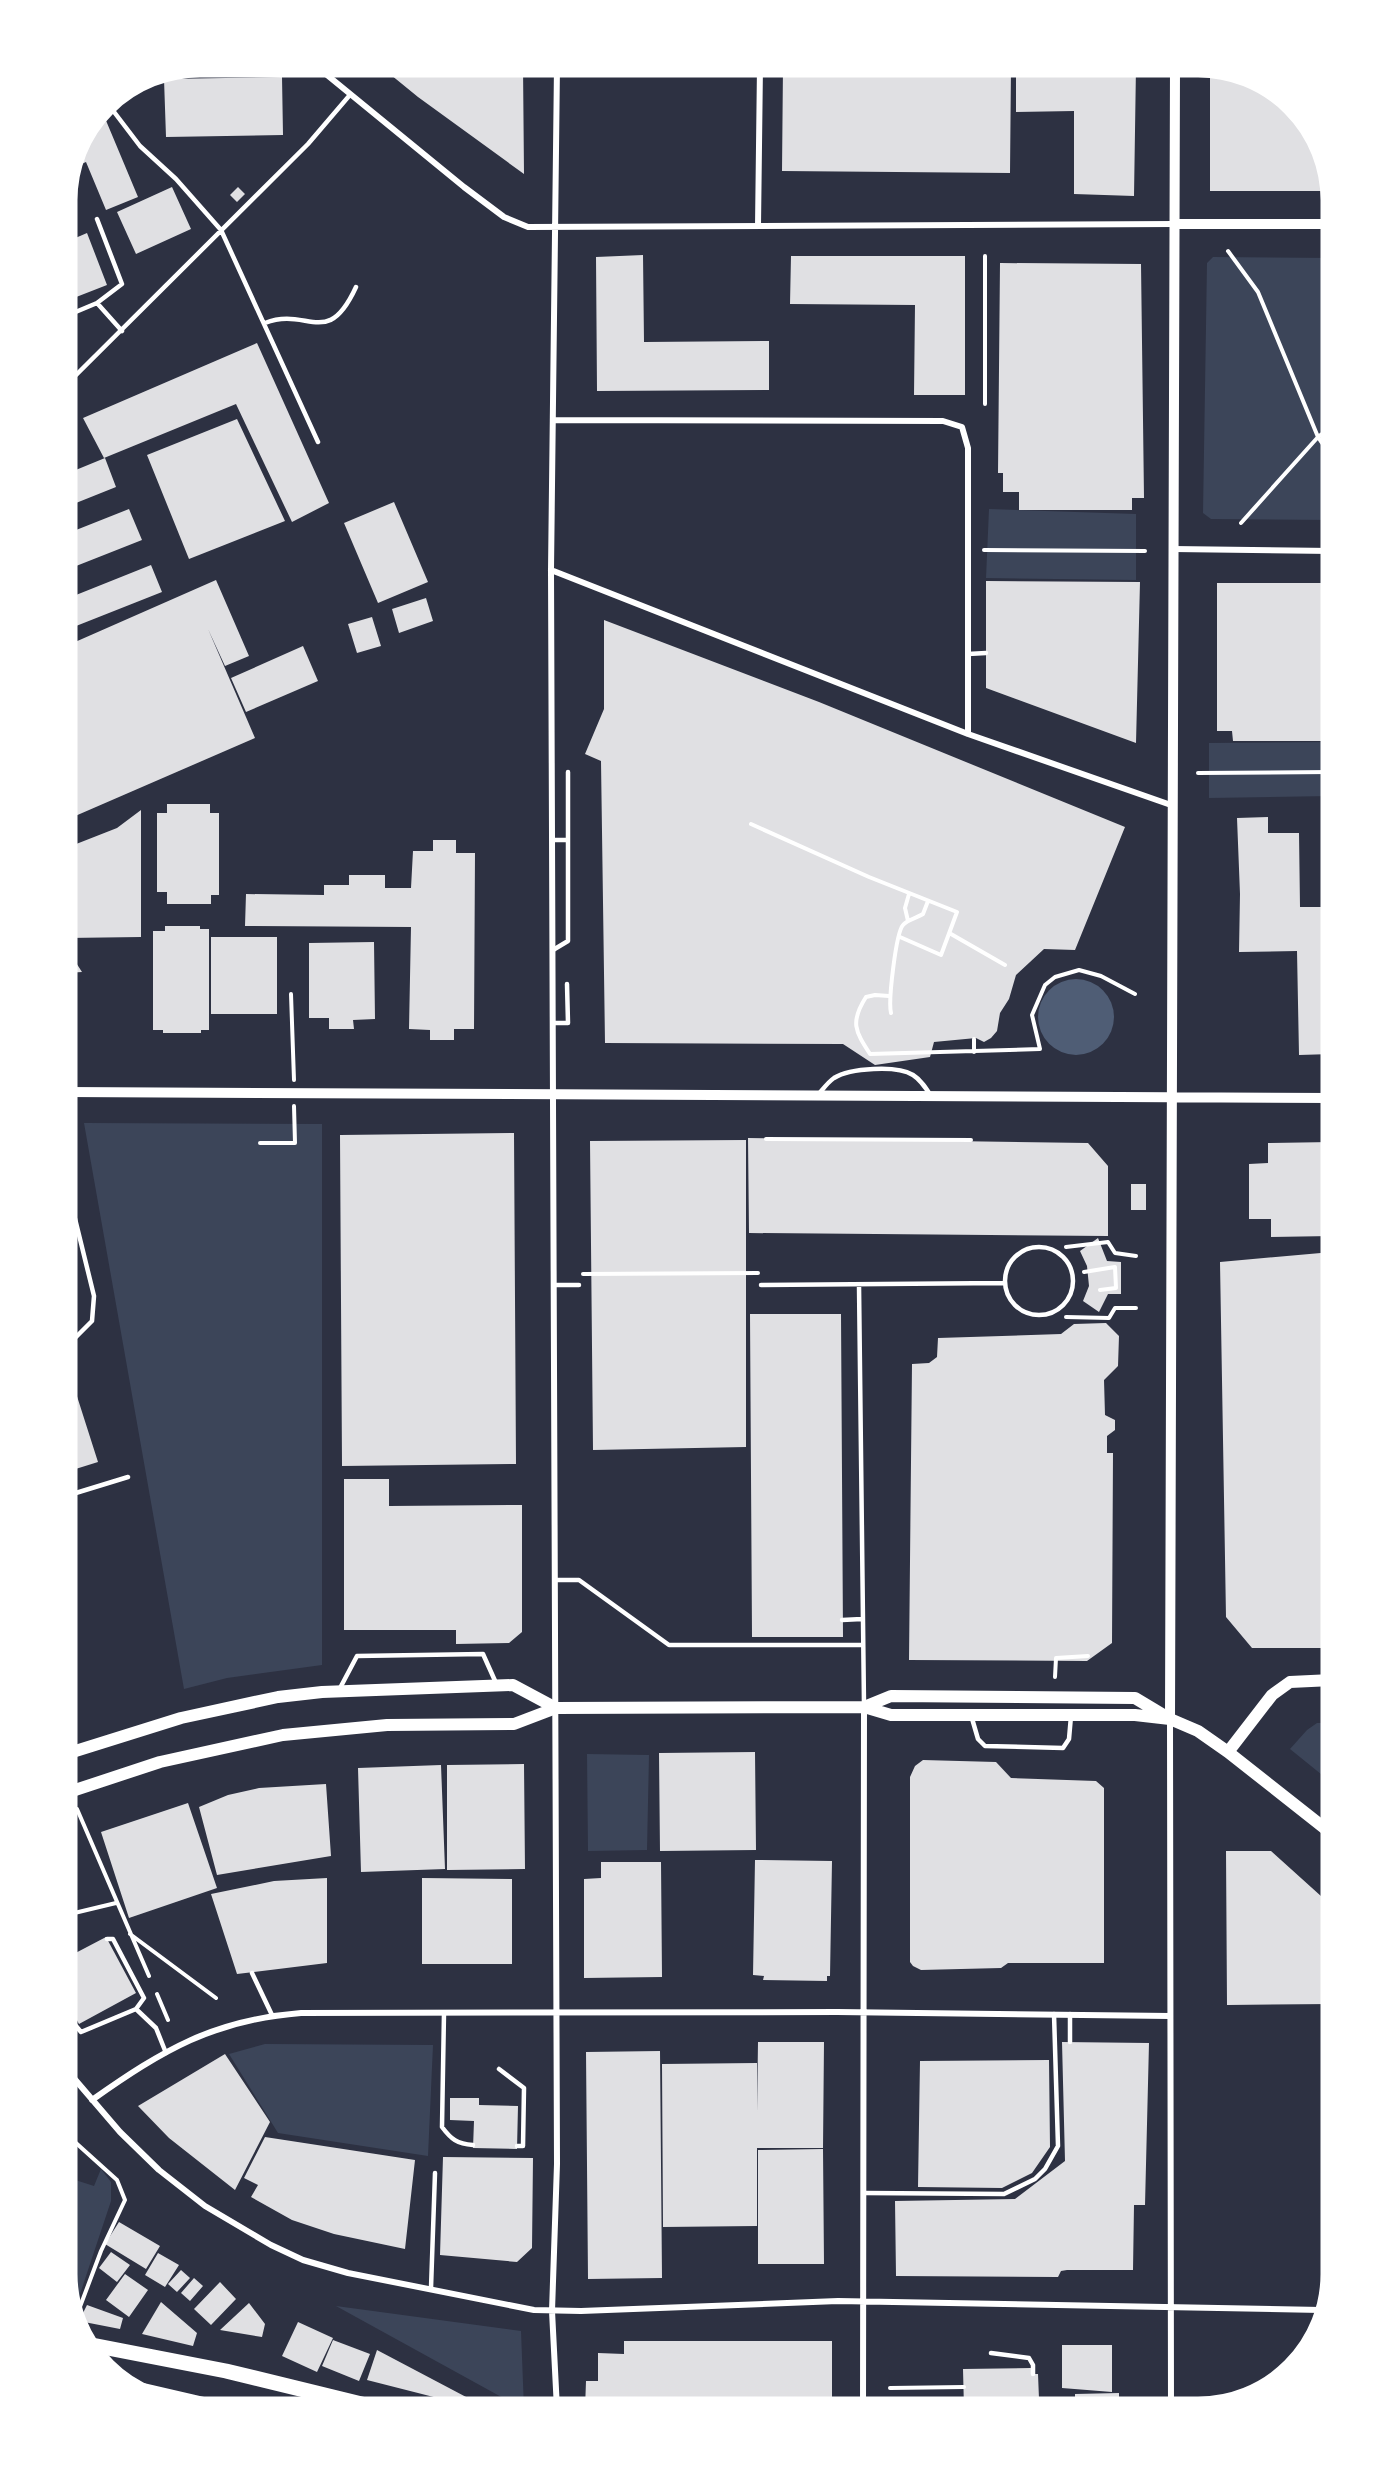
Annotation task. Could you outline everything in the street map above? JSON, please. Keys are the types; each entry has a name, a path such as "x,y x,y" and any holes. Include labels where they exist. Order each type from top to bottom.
{"main road":[{"path":"1228,1752 1272,1695 1290,1682 1322,1680"},
{"path":"76,1751 181,1718 233,1705 339,1691 513,1685 556,1708"},
{"path":"864,1707 891,1696 1135,1698 1170,1719 1198,1731 1322,1826"},
{"path":"76,1790 160,1762 273,1737 387,1725 514,1724 556,1708 864,1707 891,1716 1135,1715 1170,1719"},
{"path":"100,2346 226,2371 337,2398"}],"street":[{"path":"327,76 349,96 504,217 528,227 1322,224"},
{"path":"556,2398 552,2310 557,2164 551,570 557,76"},
{"path":"758,226 760,77"},
{"path":"1171,2398 1170,1097 1175,77"},
{"path":"553,420 943,421 962,427 968,448 968,734"},
{"path":"1173,549 1322,551"},
{"path":"551,570 968,734 1171,805"},
{"path":"77,1092 1322,1098"},
{"path":"863,2398 864,1707"},
{"path":"92,2100 192,2037 221,2027 272,2015 863,2012 1170,2016"},
{"path":"76,2080 138,2151 181,2188 205,2206 270,2246 303,2260 348,2273 534,2310 864,2302 1316,2310"}],"lane":[{"path":"77,374 308,144 349,96"},
{"path":"114,112 140,146 176,179 221,230 318,442"},
{"path":"77,311 97,303 122,284 97,219"},
{"path":"264,323 278,318 321,324 332,320 348,306 356,287"},
{"path":"97,303 122,331"},
{"path":"968,654 986,653"},
{"path":"553,950 568,941 568,772"},
{"path":"552,840 568,840"},
{"path":"553,1023 568,1023 567,984"},
{"path":"817,1096 833,1079 843,1074 878,1069 898,1070 912,1074 924,1084 931,1096"},
{"path":"76,1337 92,1321 94,1296 77,1225"},
{"path":"1033,1247 1053,1250 1061,1255 1067,1262 1073,1279 1072,1289 1063,1305 1046,1314 1036,1315 1018,1308 1011,1301 1004,1283 1005,1273 1015,1256 1033,1247"},
{"path":"761,1284 1004,1283"},
{"path":"554,1285 579,1285"},
{"path":"859,1285 864,1707"},
{"path":"76,1493 128,1477"},
{"path":"555,1580 579,1580 669,1645 862,1645"},
{"path":"842,1620 862,1619"},
{"path":"339,1691 357,1656 483,1654 497,1686"},
{"path":"971,1715 978,1739 985,1746 1063,1748 1069,1739 1071,1715"},
{"path":"76,2026 81,2032 136,2009 144,1998 113,1939 107,1939"},
{"path":"252,1972 272,2015"},
{"path":"136,2009 156,2028 166,2053"},
{"path":"444,2013 442,2127 451,2139 462,2144 473,2145"},
{"path":"864,2193 1004,2194 1035,2179 1045,2169 1058,2146 1054,2014"},
{"path":"1070,2014 1070,2042"},
{"path":"499,2069 524,2088 523,2146 517,2146"},
{"path":"431,2288 435,2173"},
{"path":"991,2353 1029,2358 1033,2365 1033,2374"}],"path":[{"path":"1228,251 1258,292 1322,443"},
{"path":"985,256 985,404"},
{"path":"1241,523 1322,434"},
{"path":"984,550 1145,551"},
{"path":"1198,773 1322,772"},
{"path":"751,824 909,894 957,912 951,934 940,955 900,937"},
{"path":"908,921 905,908 909,894"},
{"path":"891,1013 889,996 900,930 908,921 923,914 928,901"},
{"path":"951,934 1005,965"},
{"path":"889,996 875,994 866,997 858,1014 856,1032 870,1054 1040,1049 1032,1015 1045,985 1055,977 1079,970 1101,976 1135,994"},
{"path":"291,994 292,1037"},
{"path":"974,1038 974,1052"},
{"path":"766,1138 971,1140"},
{"path":"260,1143 295,1143"},
{"path":"1066,1246 1108,1242 1115,1253 1136,1256"},
{"path":"1084,1272 1115,1267 1116,1288 1100,1290"},
{"path":"579,1274 769,1272"},
{"path":"1066,1317 1109,1318 1115,1308 1136,1308"},
{"path":"1056,1677 1056,1658 1088,1656"},
{"path":"77,1809 149,1977"},
{"path":"76,1914 116,1904"},
{"path":"129,1934 216,1998"},
{"path":"154,1988 168,2020"},
{"path":"76,2143 117,2180 125,2200 101,2251 81,2305"},
{"path":"890,2388 964,2387"}],"shaded area":[{"path":"1213,257 1322,258 1322,520 1211,519 1203,513 1207,263"},
{"path":"989,509 1136,514 1136,580 986,578"},
{"path":"1322,742 1322,796 1209,798 1209,743"},
{"path":"1069,979 1083,979 1097,985 1108,996 1114,1010 1111,1032 1103,1044 1083,1055 1069,1055 1055,1049 1044,1038 1038,1024 1038,1010 1044,996 1055,985"},
{"path":"84,1123 322,1124 322,1665 227,1678 184,1689"},
{"path":"1317,1723 1322,1723 1322,1775 1290,1749 1307,1730"},
{"path":"587,1754 649,1755 647,1850 588,1851"},
{"path":"265,2044 433,2045 428,2156 278,2133 229,2054"},
{"path":"101,2169 111,2182 111,2201 79,2297 76,2274 76,2180 94,2186"},
{"path":"336,2306 521,2331 524,2398 503,2398"}],"building":[{"path":"392,76 523,76 524,174"},
{"path":"282,77 283,135 166,137 164,82 181,79"},
{"path":"783,77 1011,77 1010,173 782,171"},
{"path":"1016,77 1136,77 1134,196 1074,194 1074,111 1016,112"},
{"path":"1210,78 1237,83 1252,89 1279,107 1291,119 1309,146 1315,161 1321,191 1210,191"},
{"path":"106,121 138,197 106,210 86,162 83,163 89,146"},
{"path":"172,187 191,229 136,254 117,212"},
{"path":"238,187 245,194 237,202 230,195"},
{"path":"87,233 107,285 77,297 77,237"},
{"path":"643,255 644,342 769,341 769,390 597,391 596,257"},
{"path":"791,256 965,256 965,395 914,395 915,305 790,304"},
{"path":"1000,263 1141,264 1144,498 1132,498 1132,510 1019,510 1019,492 1003,492 1003,473 998,473"},
{"path":"257,343 329,503 292,522 236,404 104,458 83,418"},
{"path":"237,419 285,521 189,559 147,455"},
{"path":"105,458 116,487 77,503 77,470"},
{"path":"394,502 428,582 378,603 344,523"},
{"path":"129,509 142,540 77,566 77,530"},
{"path":"151,565 162,592 77,626 77,595"},
{"path":"216,580 249,656 225,666 208,629 255,738 77,815 77,641"},
{"path":"986,581 1140,582 1136,743 986,688"},
{"path":"1217,583 1322,583 1322,741 1233,741 1232,731 1217,731"},
{"path":"426,598 433,621 399,633 392,609"},
{"path":"372,617 381,646 357,653 348,624"},
{"path":"604,620 819,702 1125,827 1075,950 1044,949 1016,975 1009,999 1000,1013 997,1031 991,1038 984,1042 976,1038 934,1042 930,1057 875,1065 843,1044 605,1043 601,761 585,754 604,709"},
{"path":"303,646 318,681 246,712 231,678"},
{"path":"167,804 210,804 210,813 219,813 219,895 211,895 211,904 167,904 167,892 157,892 157,813 167,813"},
{"path":"141,810 141,937 77,938 77,844 117,828"},
{"path":"1268,817 1268,833 1299,833 1300,907 1322,907 1322,1054 1299,1055 1297,951 1239,952 1240,894 1237,818"},
{"path":"433,840 456,840 456,853 475,853 474,1029 454,1029 454,1040 430,1040 430,1030 409,1029 411,927 245,926 246,894 324,895 324,885 349,885 349,875 385,875 385,888 411,888 413,851 433,851"},
{"path":"165,926 200,926 200,929 209,929 209,1030 201,1030 201,1033 163,1033 163,1030 153,1030 153,931 165,931"},
{"path":"211,937 277,937 277,1014 211,1014"},
{"path":"374,942 375,1019 353,1020 354,1029 329,1029 329,1018 309,1018 309,943"},
{"path":"77,964 82,972 77,972"},
{"path":"514,1133 516,1464 342,1466 340,1135"},
{"path":"748,1138 1088,1143 1108,1166 1108,1236 749,1233"},
{"path":"746,1140 746,1447 593,1450 590,1141"},
{"path":"1322,1142 1322,1236 1271,1237 1271,1219 1249,1219 1249,1164 1268,1163 1268,1143"},
{"path":"1131,1184 1146,1184 1146,1210 1131,1210"},
{"path":"1098,1238 1107,1261 1121,1262 1121,1294 1108,1294 1099,1312 1083,1301 1089,1286 1087,1266 1080,1251"},
{"path":"1322,1253 1322,1648 1252,1648 1226,1617 1220,1262"},
{"path":"750,1314 841,1314 843,1637 752,1637"},
{"path":"1106,1323 1119,1336 1118,1366 1104,1380 1105,1415 1115,1420 1115,1430 1107,1436 1107,1453 1113,1453 1112,1643 1087,1661 909,1660 912,1364 929,1363 937,1357 938,1338 1061,1334 1074,1324"},
{"path":"76,1394 98,1462 76,1469"},
{"path":"344,1479 389,1479 389,1506 522,1505 522,1632 509,1643 456,1644 456,1630 344,1630"},
{"path":"755,1752 756,1850 660,1851 659,1753"},
{"path":"923,1760 996,1762 1011,1778 1096,1781 1104,1788 1104,1963 1008,1963 1001,1968 921,1970 913,1966 910,1962 910,1777 915,1766"},
{"path":"524,1764 525,1869 447,1870 447,1765"},
{"path":"441,1765 445,1869 361,1872 358,1768"},
{"path":"326,1784 331,1856 217,1875 199,1807 228,1795 259,1788"},
{"path":"188,1803 217,1888 129,1918 101,1832"},
{"path":"1226,1851 1271,1851 1322,1897 1322,2004 1227,2005"},
{"path":"755,1860 832,1861 830,1976 827,1976 827,1981 763,1980 764,1976 753,1975"},
{"path":"601,1862 661,1862 662,1977 584,1978 584,1879 601,1878"},
{"path":"327,1878 327,1963 237,1974 211,1894 274,1881"},
{"path":"422,1878 512,1879 512,1964 422,1964"},
{"path":"106,1937 136,1993 79,2024 76,2019 76,1953"},
{"path":"758,2042 824,2042 823,2148 757,2148 757,2226 663,2227 662,2064 757,2063 757,2112"},
{"path":"1062,2042 1149,2043 1145,2205 1134,2205 1133,2270 1067,2270 1061,2271 1058,2277 896,2276 895,2201 1015,2199 1065,2161"},
{"path":"660,2051 662,2278 588,2279 586,2052"},
{"path":"225,2054 270,2122 235,2190 169,2138 138,2106"},
{"path":"1049,2060 1050,2147 1032,2173 1002,2188 918,2187 920,2061"},
{"path":"450,2098 479,2098 479,2105 518,2106 517,2149 473,2148 474,2121 450,2120"},
{"path":"265,2137 415,2160 405,2249 334,2234 292,2220 251,2197 258,2185 244,2178"},
{"path":"823,2149 824,2264 758,2264 758,2150"},
{"path":"443,2157 533,2158 532,2248 517,2262 440,2255"},
{"path":"119,2222 160,2246 146,2269 105,2244"},
{"path":"111,2252 130,2265 117,2282 99,2268"},
{"path":"158,2253 179,2265 165,2287 145,2275"},
{"path":"181,2270 190,2278 177,2292 168,2284"},
{"path":"125,2274 148,2290 129,2317 106,2300"},
{"path":"194,2278 203,2286 190,2301 181,2293"},
{"path":"220,2282 236,2299 211,2325 194,2309"},
{"path":"161,2302 197,2333 193,2346 142,2334"},
{"path":"249,2303 265,2324 262,2337 220,2330"},
{"path":"87,2305 123,2318 120,2329 86,2322 83,2313"},
{"path":"298,2322 333,2338 317,2372 282,2356"},
{"path":"333,2340 370,2354 359,2381 322,2366"},
{"path":"624,2341 832,2341 832,2398 585,2398 586,2381 598,2381 598,2353 624,2354"},
{"path":"1062,2345 1112,2345 1112,2392 1062,2388"},
{"path":"377,2350 468,2398 438,2398 367,2380"},
{"path":"1031,2368 1031,2374 1038,2374 1039,2398 964,2398 963,2369"},
{"path":"1119,2393 1119,2398 1075,2398 1075,2394"}]}
